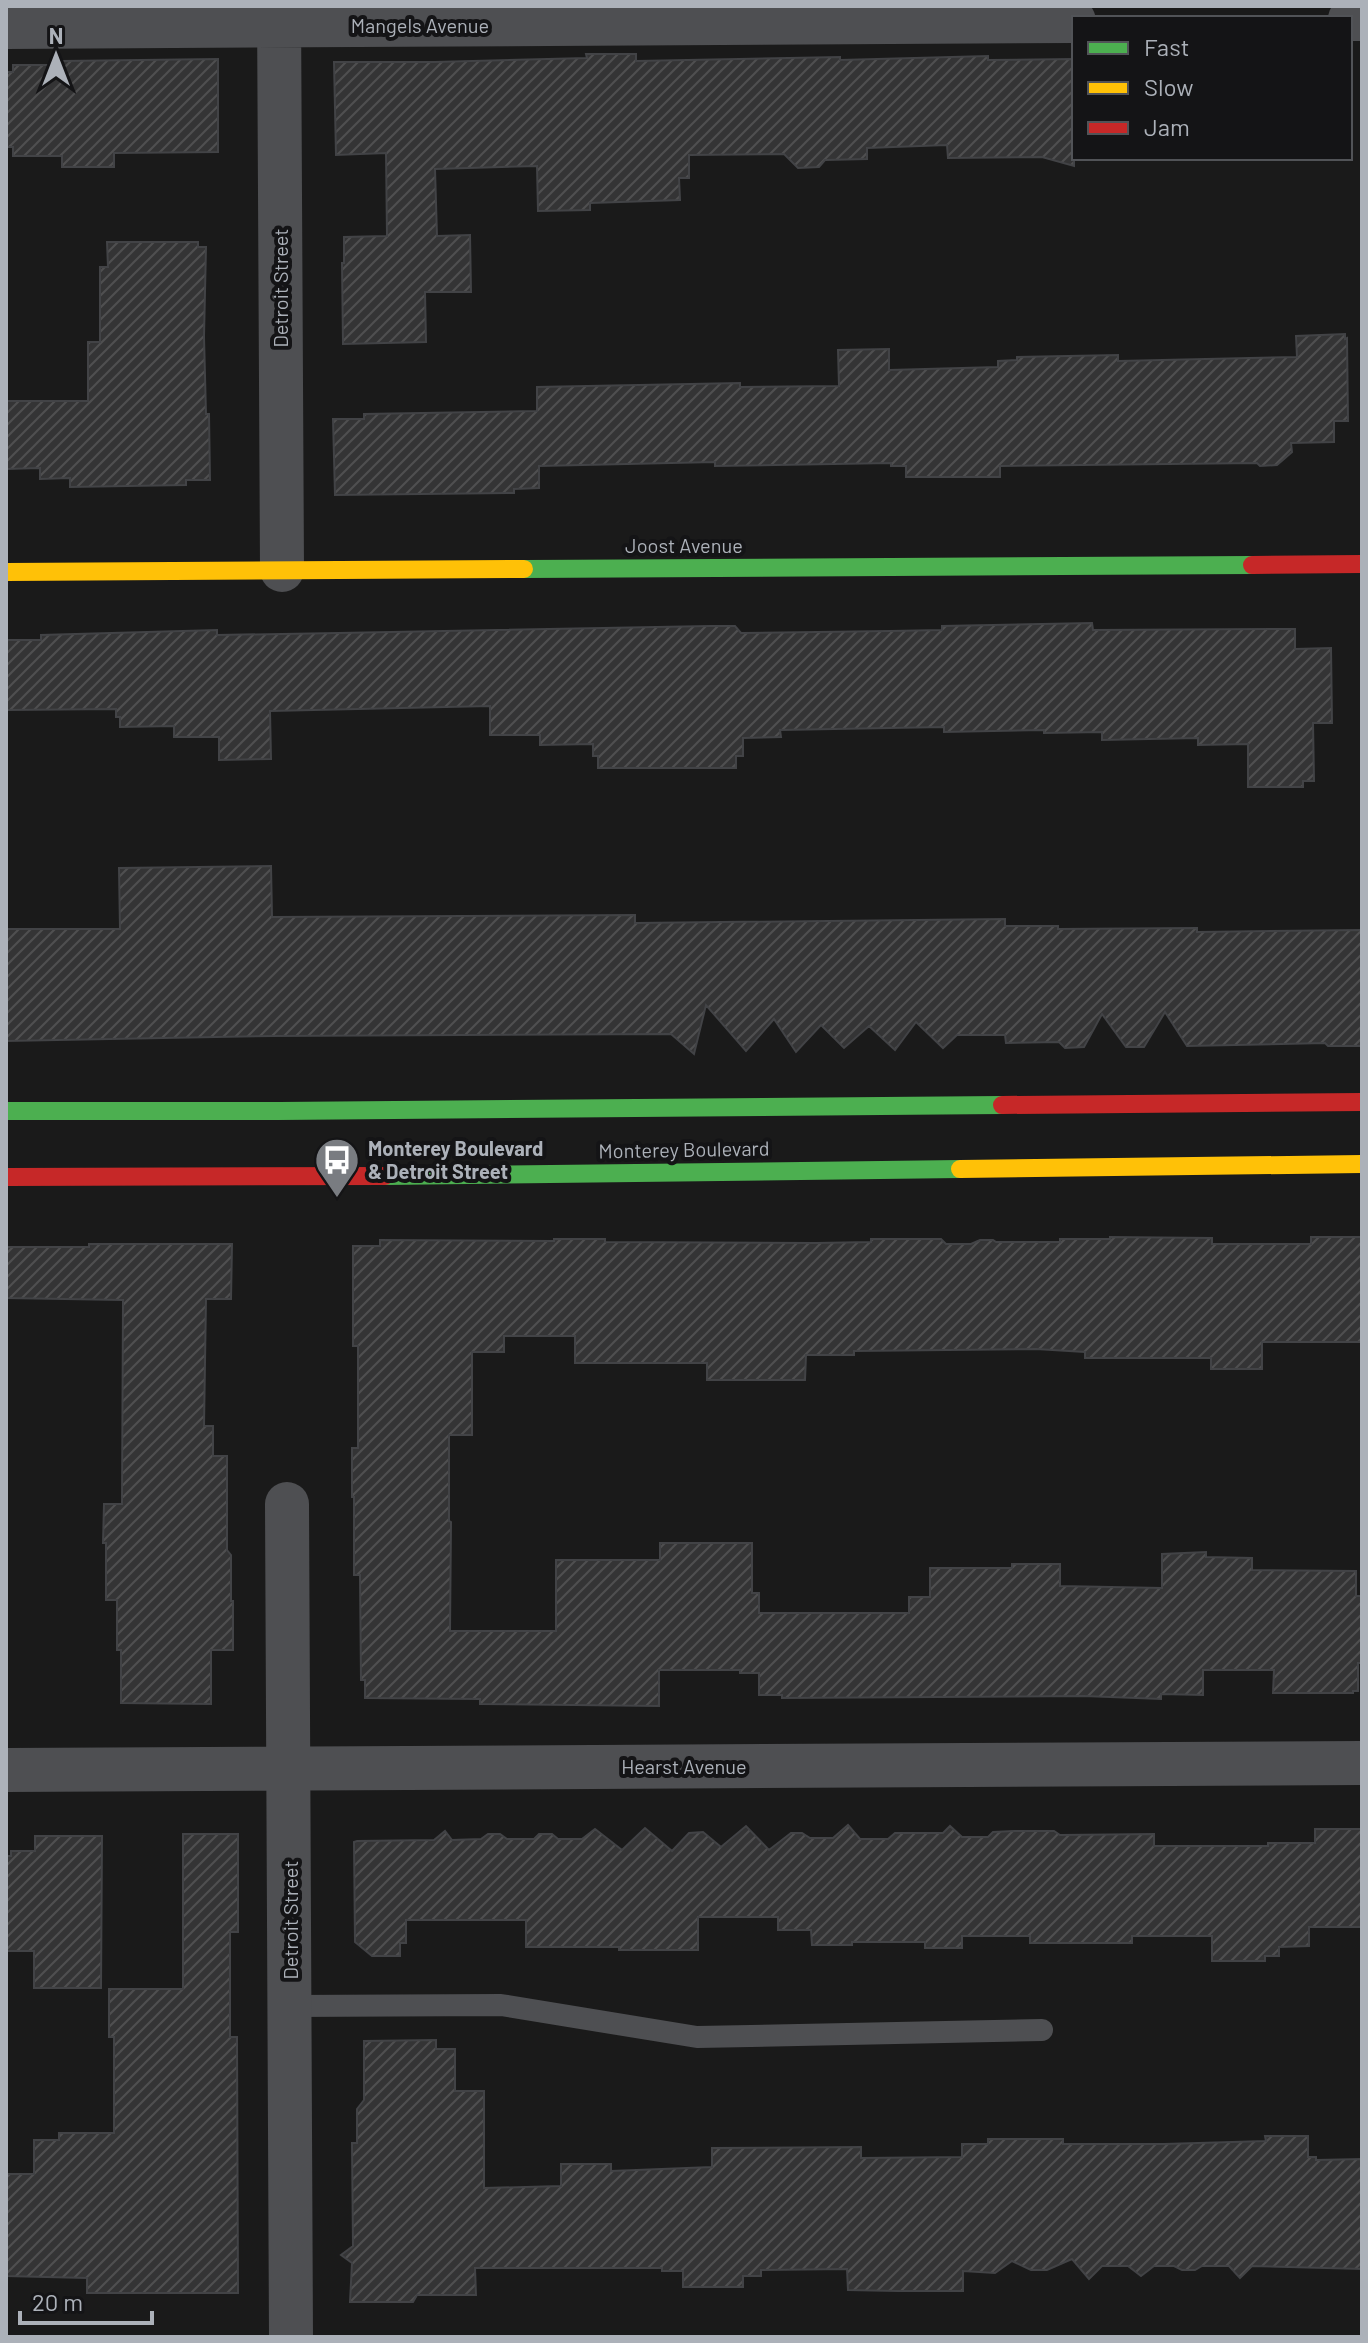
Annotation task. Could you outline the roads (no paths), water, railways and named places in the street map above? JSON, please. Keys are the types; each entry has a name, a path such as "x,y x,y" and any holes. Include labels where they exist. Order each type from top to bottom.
{"main road":[{"name":"Joost Avenue","path":"6,572 1362,564"},
{"name":"Monterey Boulevard","path":"6,1111 1362,1102"},
{"name":"Monterey Boulevard","path":"6,1177 278,1177 1362,1164"}],"street":[{"name":"Mangels Avenue","path":"6,27 279,16 1072,21"},
{"name":"Detroit Street","path":"279,16 282,570"},
{"name":"Detroit Street","path":"287,1504 291,2337"},
{"name":"Hearst Avenue","path":"6,1770 1362,1763"}],"lane":[{"path":"290,2006 501,2005 697,2037 1042,2030"}],"place":[{"name":"Monterey Boulevard & Detroit Street","path":"337,1199"}]}
